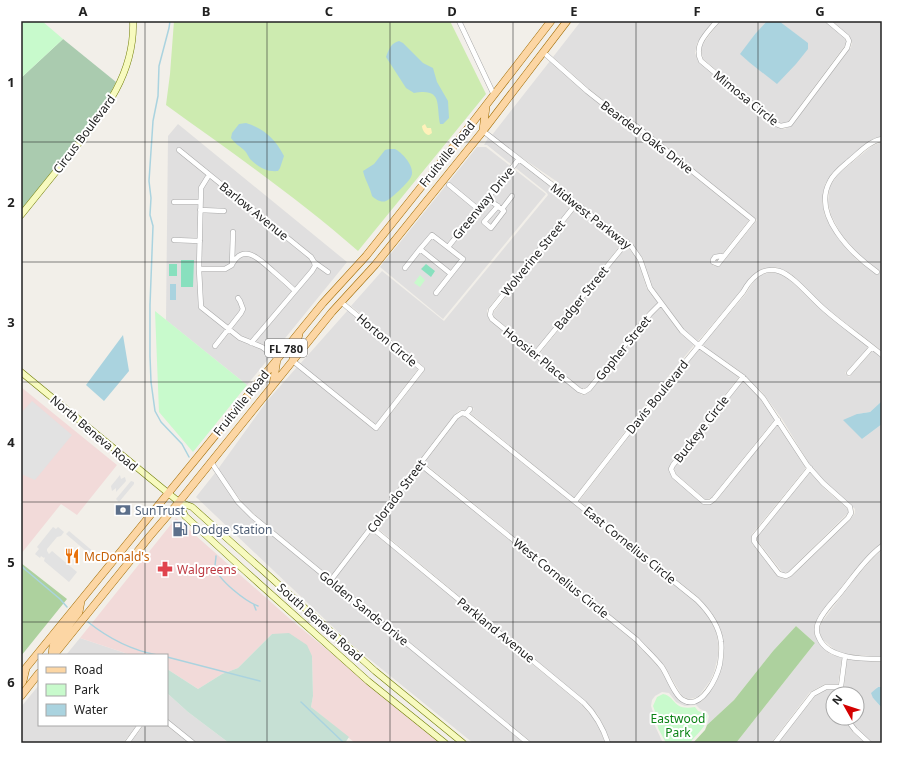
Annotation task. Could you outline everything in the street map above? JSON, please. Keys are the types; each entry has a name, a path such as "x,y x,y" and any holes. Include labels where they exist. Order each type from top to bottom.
{"main road":[{"name":"Circus Boulevard","path":"21,215 99,117 115,93 128,61 132,43 133,21"},
{"name":"Fruitville Road","path":"23,671 277,358 323,303 366,256 551,21"},
{"name":"Fruitville Road","path":"54,654 341,302 375,265 483,131 567,21"},
{"path":"483,131 486,105"},
{"path":"293,361 299,332"},
{"path":"273,385 277,358"},
{"name":"North Beneva Road","path":"21,372 168,493"},
{"name":"South Beneva Road","path":"168,493 179,502 192,506 376,671 462,743"},
{"name":"South Beneva Road","path":"179,502 185,516 244,570 368,681 445,743"},
{"path":"53,654 53,646 79,612 81,600"},
{"path":"21,684 24,681 23,671"},
{"path":"21,696 38,674"}],"street":[{"path":"459,21 494,95"},
{"name":"Mimosa Circle","path":"717,21 699,44 698,54 701,61 770,119 781,126 790,124 847,48 848,40 845,35 828,21"},
{"name":"Bearded Oaks Drive","path":"543,52 587,91 636,126 753,220 723,257"},
{"name":"Midwest Parkway","path":"483,131 627,242 640,259 650,288 682,331 698,345 743,377 760,394 810,468 823,483 850,507 852,511 848,518 790,574 784,576 779,574 756,544 754,537 810,468"},
{"path":"877,272 859,258 839,236 828,216 825,202 828,184 836,172 870,144 882,139"},
{"name":"Barlow Avenue","path":"180,150 328,272"},
{"name":"Greenway Drive","path":"448,247 519,159"},
{"path":"209,175 201,188 200,202 199,269 201,307 240,338 262,348 277,358"},
{"path":"449,185 478,209"},
{"path":"488,198 500,207 512,196"},
{"path":"174,202 200,202"},
{"name":"Wolverine Street","path":"490,312 576,204"},
{"path":"200,210 224,211"},
{"path":"233,232 233,263"},
{"path":"405,268 432,235 448,247 463,260 436,293"},
{"path":"174,240 200,241"},
{"name":"Badger Street","path":"535,354 627,242"},
{"path":"420,249 451,274"},
{"path":"199,269 225,269 231,266 239,255 244,254 256,256 295,291"},
{"path":"252,343 312,271 315,266 314,262"},
{"name":"Davis Boulevard","path":"575,501 640,417 757,274 767,270 780,271 789,276 823,308 882,355"},
{"path":"215,346 229,330 243,309 238,298"},
{"name":"Horton Circle","path":"293,361 376,428 422,369 341,302"},
{"name":"Gopher Street","path":"584,392 589,389 650,314 661,303"},
{"name":"Hoosier Place","path":"490,312 492,319 579,390 584,392"},
{"path":"849,373 872,347"},
{"name":"Buckeye Circle","path":"743,377 673,465 671,469 674,476 704,502 710,502 778,420"},
{"path":"464,413 470,409"},
{"name":"East Cornelius Circle","path":"464,413 697,600 712,617 718,630 721,643 720,665 712,683 703,696 697,701 689,702"},
{"name":"Colorado Street","path":"331,580 456,417 464,413"},
{"name":"Golden Sands Drive","path":"211,462 227,488 244,509 528,743"},
{"name":"West Cornelius Circle","path":"420,464 637,640 662,667 680,698 689,702"},
{"name":"Parkland Avenue","path":"372,528 584,703 599,722 608,743"},
{"path":"882,546 855,574 818,622 817,631 819,640 831,651 845,656 882,659"},
{"path":"840,686 845,656"},
{"path":"774,743 813,694 825,688"},
{"path":"168,723 193,743"},
{"path":"127,743 139,726"},
{"path":"852,726 869,743"}],"shaded area":[{"path":"581,21 713,21 697,43 695,53 699,62 775,126 785,129 792,125 851,47 852,43 849,36 832,21 882,21 882,136 873,139 835,170 825,184 822,202 825,216 837,237 857,260 878,275 880,271 860,256 841,234 831,215 828,202 830,186 838,174 872,146 882,142 882,351 825,307 791,274 776,267 762,269 750,277 741,291 697,342 683,329 654,289 649,281 643,258 630,242 557,186 559,183 512,151 492,135 550,61 605,108 634,128 749,220 722,254 714,255 711,259 711,263 714,266 720,266 757,220 637,124 589,89 553,57"},
{"path":"720,21 767,21 755,34 741,54 750,63 777,83 807,43 779,21 825,21 843,36 846,44 788,122 781,124 703,59 701,50 702,45"},
{"path":"178,124 347,262 247,385 166,320 168,136"},
{"path":"488,138 573,204 487,310 490,320 582,395 591,390 652,315 661,307 680,332 694,345 642,409 574,498 470,413 474,409 470,405 465,411 460,410 454,415 330,577 246,507 218,469 267,401 297,367 375,429 379,429 424,371 424,367 351,306 382,271 444,321 548,195 487,145 484,145"},
{"path":"477,147 486,147 546,194 443,319 380,267"},
{"path":"577,207 623,242 535,351 494,317 493,313"},
{"path":"627,246 638,260 647,289 658,303 648,312 586,388 582,389 539,354"},
{"path":"768,273 779,273 788,278 822,310 869,347 845,373 849,377 873,350 882,358 882,401 870,412 857,414 862,439 882,424 882,543 870,553 853,572 818,617 814,626 815,636 821,646 830,654 842,658 838,684 825,684 810,692 771,743 736,743 815,643 796,626 773,651 734,700 707,725 709,716 707,712 700,709 696,705 685,706 680,704 676,702 669,693 662,692 655,696 652,700 651,706 655,726 663,743 610,743 598,715 585,701 376,527 421,467 635,642 660,668 678,699 687,705 701,702 715,684 724,657 722,636 714,616 699,598 579,501 699,349 739,377 671,463 669,469 672,477 703,504 712,504 778,424 806,468 752,534 751,539 753,545 778,576 787,579 792,576 850,520 855,513 855,509 811,467 782,419 762,392 742,373 702,345 745,295 758,276"},
{"path":"348,310 418,369 376,424 300,364"},
{"path":"743,381 761,399 775,419 712,497 706,500 676,474 674,468"},
{"path":"21,387 117,465 77,515 61,504 21,554"},
{"path":"32,401 72,435 35,480 21,474 21,413"},
{"path":"463,415 696,602 706,613 716,631 718,656 710,681 698,697 689,699 682,696 664,665 638,638 424,463 458,419"},
{"path":"810,472 826,490 848,509 849,512 788,572 783,573 756,539"},
{"path":"215,473 236,503 251,518 524,743 473,743 351,644 196,497"},
{"path":"120,475 121,479 125,477 126,481 116,492 116,488 112,491 111,486"},
{"path":"131,481 134,482 134,484 119,502 116,499"},
{"path":"176,518 290,619 440,743 355,743 311,707 313,696 312,656 272,634 238,668 222,674 198,689 168,670 168,654 128,654 80,638"},
{"path":"53,527 56,529 58,527 64,532 61,536 57,537 47,551 49,554 52,551 77,572 69,582 44,561 45,557 44,558 41,556 40,558 35,554 39,549 37,547"},
{"path":"69,531 95,553 92,556 66,534"},
{"path":"372,531 582,705 600,729 605,743 532,743 334,580"},
{"path":"882,550 882,657 845,654 835,650 822,639 819,631 821,623 857,576"},
{"path":"80,638 128,654 67,654"},
{"path":"847,659 882,662 882,687 877,687 873,698 882,708 882,743 873,743 854,726 865,726 865,686 844,686"},
{"path":"38,686 38,726 136,726 123,743 24,743 21,741 21,707"},
{"path":"825,690 825,726 849,726 865,743 778,743 815,696"},
{"path":"168,694 188,712 229,743 197,743 168,720"},
{"path":"143,726 167,726 189,743 130,743"}],"green space":[{"path":"21,21 42,21 63,39 21,78"},
{"path":"174,21 450,21 486,94 358,251 312,212 166,105"},
{"path":"63,39 116,82 99,113 21,210 21,78"},
{"path":"181,260 194,260 193,287 181,287"},
{"path":"169,264 177,264 177,276 169,276"},
{"path":"426,264 435,271 431,277 421,269"},
{"path":"420,275 425,280 420,287 414,283"},
{"path":"155,311 247,385 193,452 159,412"},
{"path":"21,563 67,599 21,656"},
{"path":"796,626 815,643 736,743 693,743 705,730 707,725 734,700 773,651"},
{"path":"289,633 307,645 312,656 313,696 311,707 349,737 345,743 229,743 188,712 168,694 168,670 198,689 222,674 238,668 272,634"},
{"name":"Eastwood Park","path":"663,694 671,698 682,707 695,707 698,711 707,714 704,727 690,743 666,743 658,728 653,706 657,697"}],"sand":[{"path":"425,124 427,128 431,128 432,133 429,135 425,133 423,129 422,126"}],"water":[{"path":"767,21 779,21 808,43 808,49 777,84 740,54"},
{"path":"399,41 403,43 423,63 433,68 437,82 448,101 449,118 443,124 440,124 438,104 434,95 423,92 414,93 406,88 386,57 392,45"},
{"path":"246,123 259,128 269,135 281,150 284,156 278,171 266,170 256,164 231,138 232,133 239,124"},
{"path":"395,149 405,157 412,169 412,173 409,180 399,190 388,200 382,201 372,196 363,171 374,164 385,150"},
{"path":"170,284 176,284 176,300 170,300"},
{"path":"123,335 129,371 104,401 86,385"},
{"path":"882,401 882,424 862,439 843,420 857,414 870,412"},
{"path":"878,687 882,687 882,708 873,698 871,693"}],"waterway":[{"path":"170,21 159,66 158,96 153,121 149,181 151,198 150,215 153,226 150,305 151,382 155,411 161,422 182,444 189,457"},
{"path":"216,556 215,566 221,578 233,590 258,606"},
{"path":"21,566 60,599 67,607"},
{"path":"254,605 256,610"},
{"path":"88,622 120,643 152,654"},
{"path":"168,657 260,681"},
{"path":"301,702 344,743"}],"place":[{"name":"SunTrust","path":"123,510"},
{"name":"Dodge Station","path":"180,529"},
{"name":"McDonald's","path":"72,556"},
{"name":"Walgreens","path":"165,569"}]}
